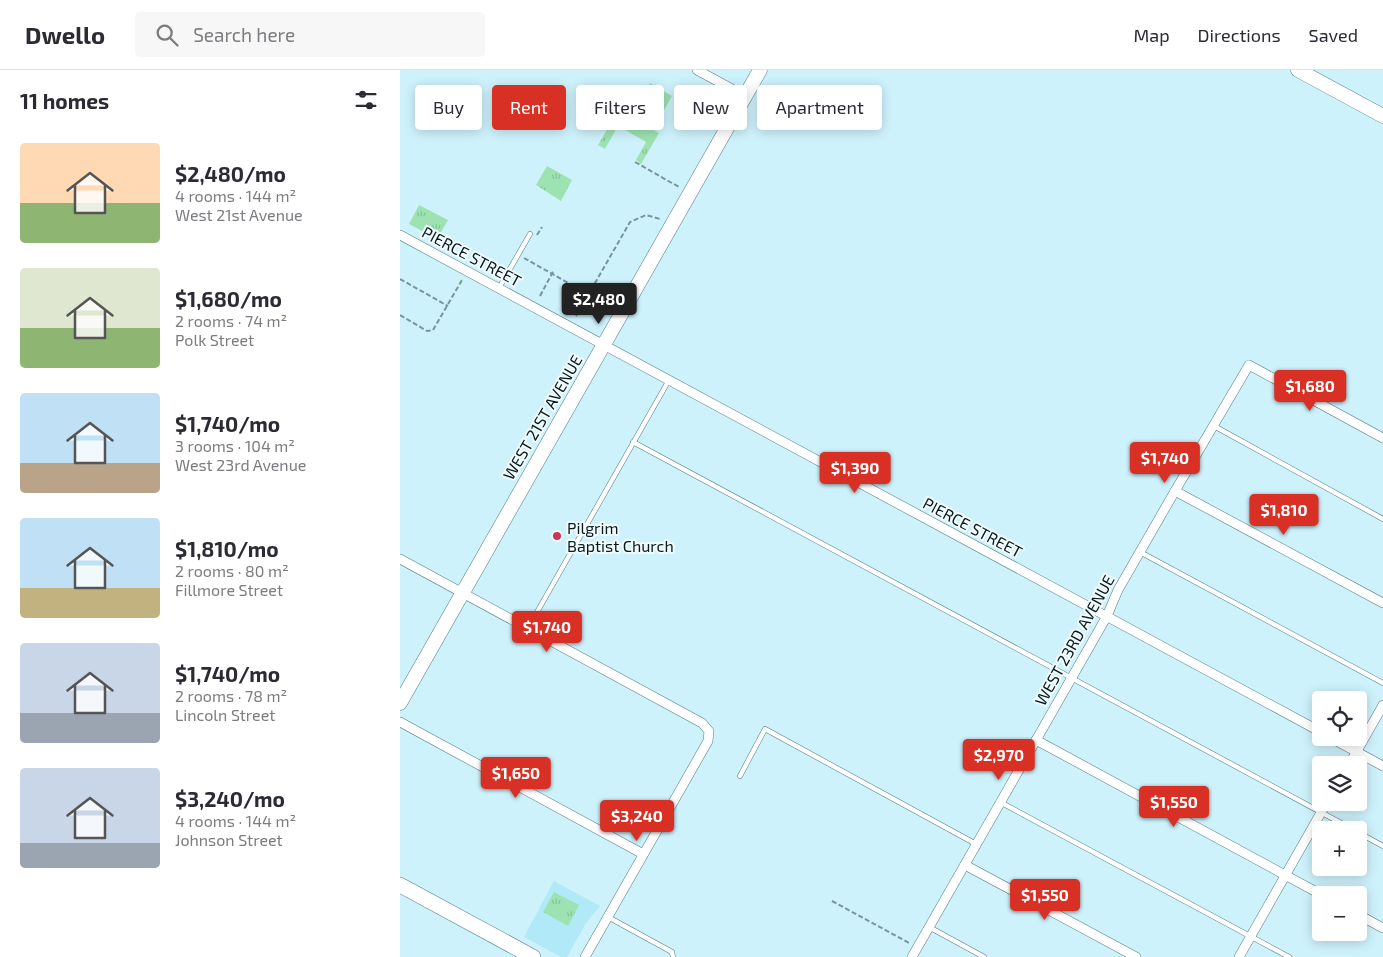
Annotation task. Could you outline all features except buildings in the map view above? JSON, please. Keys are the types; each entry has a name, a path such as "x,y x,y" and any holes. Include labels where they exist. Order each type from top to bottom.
{"main road":[{"path":"400,885 533,957"}],"street":[{"path":"697,70 725,85"},
{"name":"WEST 21ST AVENUE","path":"747,93 760,70"},
{"path":"1298,70 1383,116"},
{"name":"WEST 21ST AVENUE","path":"400,703 726,130"},
{"name":"PIERCE STREET","path":"400,235 1312,727"},
{"name":"WEST 23RD AVENUE","path":"912,957 1107,616 1118,590 1212,425 1249,365 1383,438"},
{"path":"1175,490 1383,603"},
{"path":"400,559 702,723 709,731 708,741 585,957"},
{"path":"1354,756 1383,706"},
{"path":"400,722 643,854"},
{"path":"1036,740 1312,890"},
{"path":"1347,746 1383,766"},
{"path":"1239,957 1321,812"},
{"path":"965,864 1136,957"},
{"path":"1367,919 1383,928"}],"lane":[{"path":"499,288 530,234"},
{"path":"527,629 669,380"},
{"path":"1212,425 1383,518"},
{"path":"634,442 1338,821"},
{"path":"1140,552 1383,683"},
{"path":"740,776 765,729 976,844"},
{"path":"1000,802 1289,957"},
{"path":"1367,837 1383,846"},
{"path":"607,917 672,952 673,957"},
{"path":"929,927 984,957"}],"path":[{"path":"635,162 678,187"},
{"path":"576,316 630,222 643,215 660,219"},
{"path":"524,258 588,294"},
{"path":"540,296 554,270"},
{"path":"400,279 448,306"},
{"path":"400,315 431,331 448,306 462,280"},
{"path":"832,901 918,947"}],"shaded area":[{"path":"554,881 600,906 586,923 567,957 561,957 524,937"}],"green space":[{"path":"664,91 672,96 664,110"},
{"path":"607,130 616,130 605,149 598,145"},
{"path":"625,130 653,130 659,133 641,164 636,160 646,142"},
{"path":"547,166 572,180 561,201 536,185"},
{"path":"419,205 448,220 437,239 409,224"},
{"path":"554,892 579,905 568,926 543,912"}],"place":[{"name":"Pilgrim Baptist Church","path":"557,536"}]}
